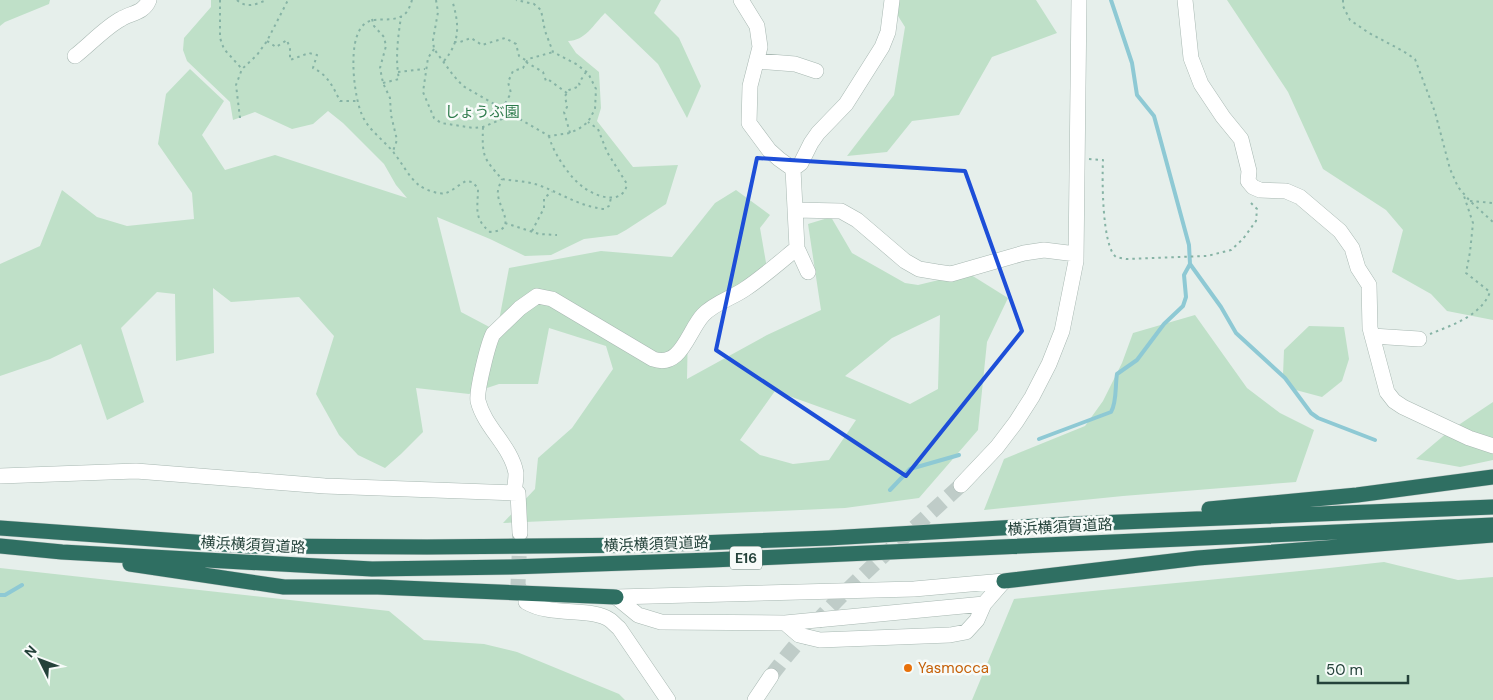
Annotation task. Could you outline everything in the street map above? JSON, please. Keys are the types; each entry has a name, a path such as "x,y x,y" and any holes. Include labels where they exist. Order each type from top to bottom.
{"highway":[{"path":"1071,524 1357,495 1493,477"},
{"name":"横浜横須賀道路","path":"0,528 250,546 645,545 810,539 1071,524 1493,507"},
{"name":"横浜横須賀道路","path":"0,546 62,552 372,569 711,560 1493,525"},
{"path":"1004,580 1198,558 1493,535"},
{"path":"62,552 162,570 284,588 378,587 616,597"}],"street":[{"path":"75,56 121,18 138,13 149,0"},
{"path":"741,0 757,26 760,47 750,86 749,123 769,150 793,168"},
{"path":"793,168 801,163 818,133 846,104 882,47 888,32 892,0"},
{"path":"961,485 997,447 1016,422 1032,397 1049,364 1062,331 1076,260 1079,0"},
{"path":"1185,0 1191,58 1201,84 1223,117 1241,139 1249,171 1248,181 1250,184 1260,190 1286,191 1300,197 1340,231 1352,248 1358,268 1369,285 1370,328 1387,392 1394,401 1403,407 1469,438 1493,446"},
{"path":"757,61 795,64 816,71"},
{"path":"793,168 797,248 808,272"},
{"path":"795,210 841,211 857,220 905,261 919,268 937,272 951,274 1024,253 1044,250 1076,254"},
{"path":"514,492 516,475 512,460 487,421 478,400 487,349 493,334 524,304 538,296 552,300 660,362 677,356 694,325 704,314 714,306 744,290 797,248"},
{"path":"1372,336 1419,339"},
{"path":"0,476 136,471 325,486 514,492 518,493 520,533"},
{"path":"616,597 914,589 1004,580"},
{"path":"785,623 799,635 820,640 950,635 966,632 977,620 984,604 1004,580"},
{"path":"616,597 638,615 661,622 785,623 984,604"},
{"path":"526,602 532,606 549,611 599,615 610,619 668,700"},
{"path":"755,700 771,676"}],"path":[{"path":"220,0 220,38 224,49 242,69"},
{"path":"237,0 242,4 254,6 267,0"},
{"path":"246,5 248,0"},
{"path":"240,118 236,85 242,69 257,56 267,41 288,1 283,0"},
{"path":"383,83 399,79 398,33 402,17 408,11 412,0"},
{"path":"436,0 438,12 434,49 428,58 423,92 434,118 441,123 474,128 483,127 512,115"},
{"path":"444,61 449,55 459,30 458,19 452,0"},
{"path":"434,49 463,86 549,136 570,133 580,128 588,122 595,108 596,88 586,72 553,52 545,31 541,10 534,4 516,0"},
{"path":"1343,0 1343,6 1350,20 1379,40 1404,51 1415,59 1435,112 1450,169 1462,191 1473,223 1466,273 1490,292 1486,302 1462,320 1419,339"},
{"path":"402,17 372,20 361,26 356,37 354,64 357,101 369,126 392,151 418,185 427,190 445,193 466,181 472,182 478,188 478,218 482,225 490,232 499,231 504,227 505,223 505,216 498,195 502,179"},
{"path":"372,20 374,26 384,37 386,46 380,68 383,83 390,98 391,115 397,140 392,151"},
{"path":"454,42 471,38 482,45 505,38 516,44 519,56 543,72 546,81 549,80 567,93"},
{"path":"267,41 276,47 287,40 290,49 290,60 309,53 317,55 313,68 323,73 332,84 340,101 357,101"},
{"path":"502,109 511,93 508,82 513,71 523,68 527,62 553,52"},
{"path":"398,72 426,69"},
{"path":"570,133 564,112 568,107 565,96 569,90 580,86 579,83 586,72"},
{"path":"549,136 551,146 573,177 583,187 594,193 612,198 620,197 626,191 627,184 606,152 598,129 588,122"},
{"path":"483,127 482,145 486,161 502,179 537,185 573,202 592,208 604,210 609,206 612,198"},
{"path":"1077,159 1103,160 1102,191 1109,249 1116,257 1126,259 1207,256 1231,250 1243,239 1256,220 1257,209 1248,199 1250,184"},
{"path":"1462,191 1493,222"},
{"path":"532,231 544,208 544,198 552,192"},
{"path":"1470,201 1493,203"},
{"path":"505,223 539,234 557,235"}],"highlighted area":[{"path":"757,158 965,171 1022,331 906,476 716,350"}],"green space":[{"path":"0,0 50,0 49,4 5,22 0,26"},
{"name":"しょうぶ園","path":"211,0 661,0 654,13 679,38 701,86 687,118 658,64 605,13 584,35 568,41 576,53 599,72 601,108 597,121 633,167 678,165 666,204 617,235 584,239 551,255 525,256 437,217 461,312 497,331 509,268 601,251 672,257 715,203 736,190 770,215 760,228 769,280 688,327 687,379 767,335 821,310 808,224 831,217 852,253 905,283 918,285 968,273 1008,298 987,342 978,430 919,498 845,508 503,523 535,489 538,458 572,428 613,369 606,346 549,328 538,384 499,384 469,394 416,388 423,432 385,468 358,455 339,435 316,394 334,336 299,297 231,302 213,288 214,353 176,361 175,294 157,292 121,328 144,402 107,420 81,344 50,359 0,376 0,264 40,246 62,190 97,217 127,226 194,219 192,193 158,144 166,94 190,69 224,101 202,135 225,170 275,155 407,198 396,185 384,164 343,123 328,111 313,124 292,129 255,112 233,120 230,102 187,61 183,50 184,38 211,7","holes":["940,315 938,389 910,404 845,376 892,338","775,391 856,420 829,460 793,464 760,455 740,440"]},
{"path":"888,0 1036,0 1057,33 992,57 959,115 912,121 887,152 847,156 894,95 905,27"},
{"path":"1227,0 1493,0 1493,320 1447,311 1431,294 1392,272 1403,230 1386,210 1323,169 1288,92"},
{"path":"1195,315 1247,388 1280,413 1314,430 1296,482 1123,496 984,510 1004,459 1085,426 1103,401 1122,363 1133,333"},
{"path":"1309,326 1344,327 1349,359 1342,381 1322,397 1292,389 1283,375 1284,350"},
{"path":"1493,402 1493,460 1460,467 1416,459 1448,432"},
{"path":"1384,562 1458,580 1493,577 1493,700 972,700 1014,599"},
{"path":"0,568 389,611 424,640 484,644 517,652 619,694 625,700 0,700"}],"waterway":[{"path":"1111,0 1132,63 1137,95 1154,116 1189,245 1190,264 1221,307 1236,333 1285,378 1311,413 1318,418 1375,440"},
{"path":"1039,439 1111,412 1115,399 1117,374 1137,360 1164,324 1183,306 1186,297 1184,275 1190,264"},
{"path":"890,490 910,469 959,455"},
{"path":"0,595 5,595 22,585"}],"tunnel":[{"path":"771,676 814,624 837,600 961,485"},
{"path":"520,533 518,585 526,602"}],"place":[{"name":"Yasmocca","path":"908,668"}]}
